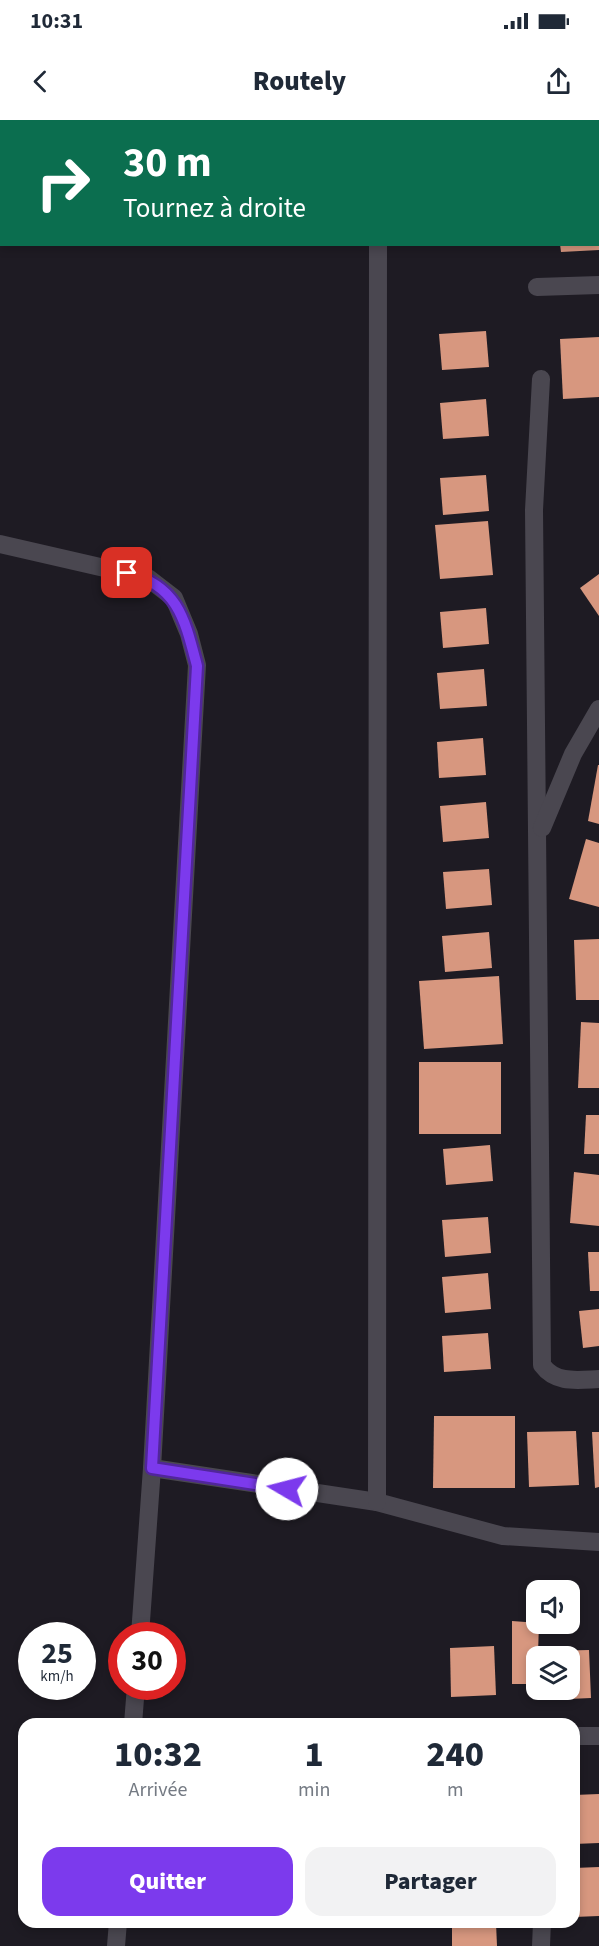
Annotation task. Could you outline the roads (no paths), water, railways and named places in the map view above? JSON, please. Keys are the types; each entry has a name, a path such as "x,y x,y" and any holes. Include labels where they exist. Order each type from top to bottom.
{"street":[{"path":"377,1502 378,246"},
{"path":"537,287 599,285"},
{"path":"541,379 534,510 539,836 542,1365 550,1376 564,1380 599,1379"},
{"path":"0,544 148,578 174,598 189,634 197,666 152,1468 141,1622"},
{"path":"539,836 573,754 599,709"},
{"path":"152,1468 377,1502 503,1536 599,1542"},
{"path":"133,1718 135,1700"},
{"path":"580,1736 599,1736"},
{"path":"116,1946 118,1928"},
{"path":"541,1946 542,1928"}]}
